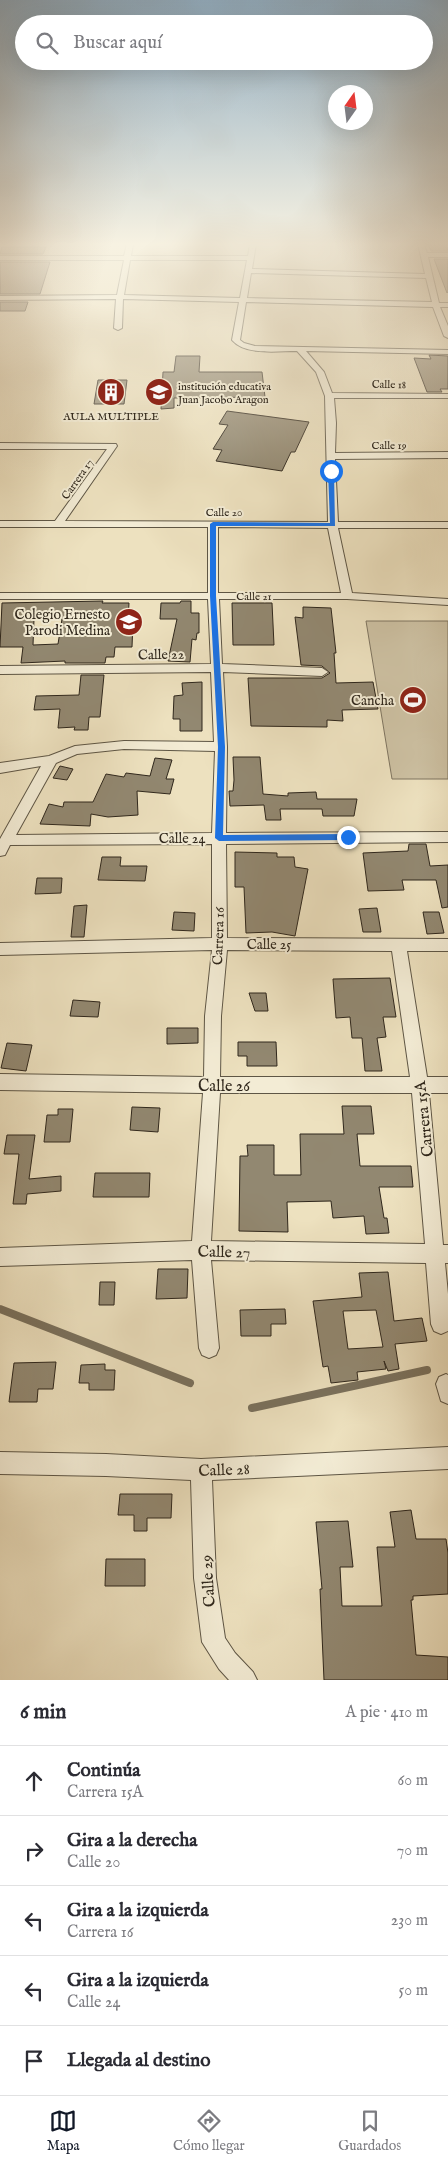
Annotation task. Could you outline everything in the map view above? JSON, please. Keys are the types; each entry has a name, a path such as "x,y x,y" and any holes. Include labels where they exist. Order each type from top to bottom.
{"street":[{"path":"118,322 118,328"},
{"path":"239,322 236,340 242,345 255,348 446,351"},
{"path":"443,322 448,336"},
{"path":"298,348 313,361 330,395 333,418 330,456 333,524 347,596"},
{"name":"Calle 18","path":"330,395 448,396"},
{"name":"Carrera 17","path":"0,446 114,446 58,524"},
{"name":"Calle 19","path":"330,456 448,456"},
{"name":"Calle 20","path":"0,524 448,525"},
{"name":"Carrera 16","path":"210,1348 201,1250 212,1086 213,1016 220,944 219,838 221,747 213,596 213,524"},
{"name":"Calle 21","path":"0,596 347,596 448,602"},
{"name":"Calle 22","path":"0,670 217,668 322,672"},
{"path":"0,768 51,760 76,750 124,745 221,747"},
{"path":"3,845 51,760"},
{"name":"Calle 24","path":"3,845 219,838 448,837"},
{"name":"Calle 25","path":"0,949 220,944 448,945"},
{"name":"Carrera 15A","path":"399,945 442,1254 442,1324"},
{"name":"Calle 26","path":"0,1082 212,1086 448,1085"},
{"name":"Calle 27","path":"0,1257 201,1250 442,1254"},
{"name":"Calle 28","path":"0,1463 106,1465 201,1470 448,1458"},
{"name":"Calle 29","path":"201,1470 205,1578 214,1642 227,1661 245,1680"}],"shaded area":[{"name":"Cancha","path":"366,621 448,621 448,779 392,779"}],"building":[{"path":"429,355 448,356 448,389 440,389 442,392 427,392 414,358 431,359"},
{"path":"176,356 200,356 199,372 262,372 265,397 174,398 174,408 161,409 163,372 174,372"},
{"name":"AULA MULTIPLE","path":"98,380 127,380 124,404 94,404"},
{"path":"227,411 309,422 295,452 291,452 282,471 216,461 222,450 213,449 228,425 219,424"},
{"path":"103,601 102,603 129,603 128,621 133,621 132,647 115,647 114,657 106,657 105,663 65,663 65,661 21,663 23,647 0,647 2,603","holes":["34,619 62,619 58,644 33,645"]},
{"path":"181,601 191,601 191,613 199,613 199,633 197,633 196,640 192,639 190,662 168,661 177,619 160,619 161,603 180,603"},
{"path":"232,603 272,603 274,645 233,645"},
{"path":"303,607 331,608 336,653 334,653 336,683 373,682 378,709 342,710 343,721 327,720 327,727 251,726 248,678 322,678 330,673 322,666 301,665 295,617 303,618"},
{"path":"81,675 104,675 100,717 89,717 88,730 74,730 75,727 58,728 60,709 34,710 36,696 79,695"},
{"path":"202,682 202,731 180,731 180,719 173,719 174,696 183,695 182,683"},
{"path":"233,757 260,757 263,794 288,796 288,793 316,792 317,799 357,799 354,816 323,816 322,809 280,809 281,820 266,820 264,805 230,806 229,791 233,791 234,780"},
{"path":"155,758 172,760 166,779 174,779 170,794 137,791 138,815 108,817 91,814 90,826 40,824 49,804 63,807 64,802 93,802 106,774 124,777 126,773 150,776"},
{"path":"60,766 73,769 67,780 53,778"},
{"path":"409,844 426,844 430,866 448,865 448,907 442,908 436,880 402,880 404,890 368,891 363,853 408,851"},
{"path":"235,852 277,853 277,857 294,857 295,867 308,869 295,936 272,932 246,933 244,887 235,887"},
{"path":"102,857 121,857 120,866 147,866 145,881 98,880"},
{"path":"37,878 62,878 61,893 35,894"},
{"path":"87,905 84,937 71,937 74,906"},
{"path":"377,908 381,932 363,932 359,909"},
{"path":"174,912 195,913 194,931 172,930"},
{"path":"423,912 439,912 444,933 427,934"},
{"path":"390,978 396,1017 383,1017 386,1037 377,1038 382,1071 365,1071 362,1038 352,1038 350,1017 336,1018 333,979"},
{"path":"249,993 266,993 268,1011 255,1011"},
{"path":"73,1000 100,1002 98,1017 70,1016"},
{"path":"167,1028 198,1028 198,1043 167,1044"},
{"path":"238,1042 276,1042 277,1066 247,1066 247,1056 238,1056"},
{"path":"7,1043 32,1045 26,1071 1,1068"},
{"path":"342,1106 371,1106 374,1134 357,1134 360,1166 411,1166 413,1187 379,1187 384,1218 387,1218 389,1233 366,1234 364,1216 333,1218 331,1201 287,1202 288,1232 239,1231 240,1156 248,1156 247,1145 274,1145 274,1175 301,1175 300,1134 344,1134"},
{"path":"132,1107 160,1108 158,1132 130,1130"},
{"path":"58,1109 73,1109 70,1142 44,1142 47,1115 58,1115"},
{"path":"7,1135 35,1135 29,1179 61,1176 61,1191 27,1194 26,1204 13,1204 19,1154 4,1154"},
{"path":"95,1173 150,1173 149,1197 93,1197"},
{"path":"158,1269 188,1269 187,1298 156,1299"},
{"path":"388,1272 394,1321 422,1318 427,1341 395,1344 399,1369 388,1371 384,1361 386,1369 357,1372 358,1380 331,1383 328,1366 323,1367 313,1301 362,1297 359,1273","holes":["376,1310 383,1347 348,1349 343,1311"]},
{"path":"100,1282 115,1282 114,1305 99,1305"},
{"path":"285,1309 286,1324 271,1324 271,1336 241,1336 240,1310"},
{"path":"56,1362 53,1389 38,1389 37,1402 9,1402 14,1363"},
{"path":"105,1364 105,1370 115,1370 114,1390 89,1390 89,1383 79,1383 81,1365"},
{"path":"120,1494 172,1494 171,1518 147,1518 147,1531 134,1531 134,1515 118,1515"},
{"path":"411,1510 416,1539 446,1539 448,1594 413,1596 413,1600 411,1600 416,1655 448,1657 448,1680 324,1680 320,1589 322,1589 316,1522 348,1521 353,1567 340,1567 342,1606 382,1606 377,1547 395,1547 390,1512"},
{"path":"106,1559 145,1559 145,1586 105,1586"}],"waterway":[{"path":"0,1309 190,1383"},
{"path":"252,1408 427,1370"}],"place":[{"name":"AULA MULTIPLE","path":"111,392"},
{"name":"institución educativa Juan Jacobo Aragon","path":"159,392"},
{"name":"Colegio Ernesto Parodi Medina","path":"129,622"},
{"name":"Cancha","path":"413,700"}],"route":[{"path":"331,471 333,524 213,524 213,596 221,747 219,838 348,837"}]}
